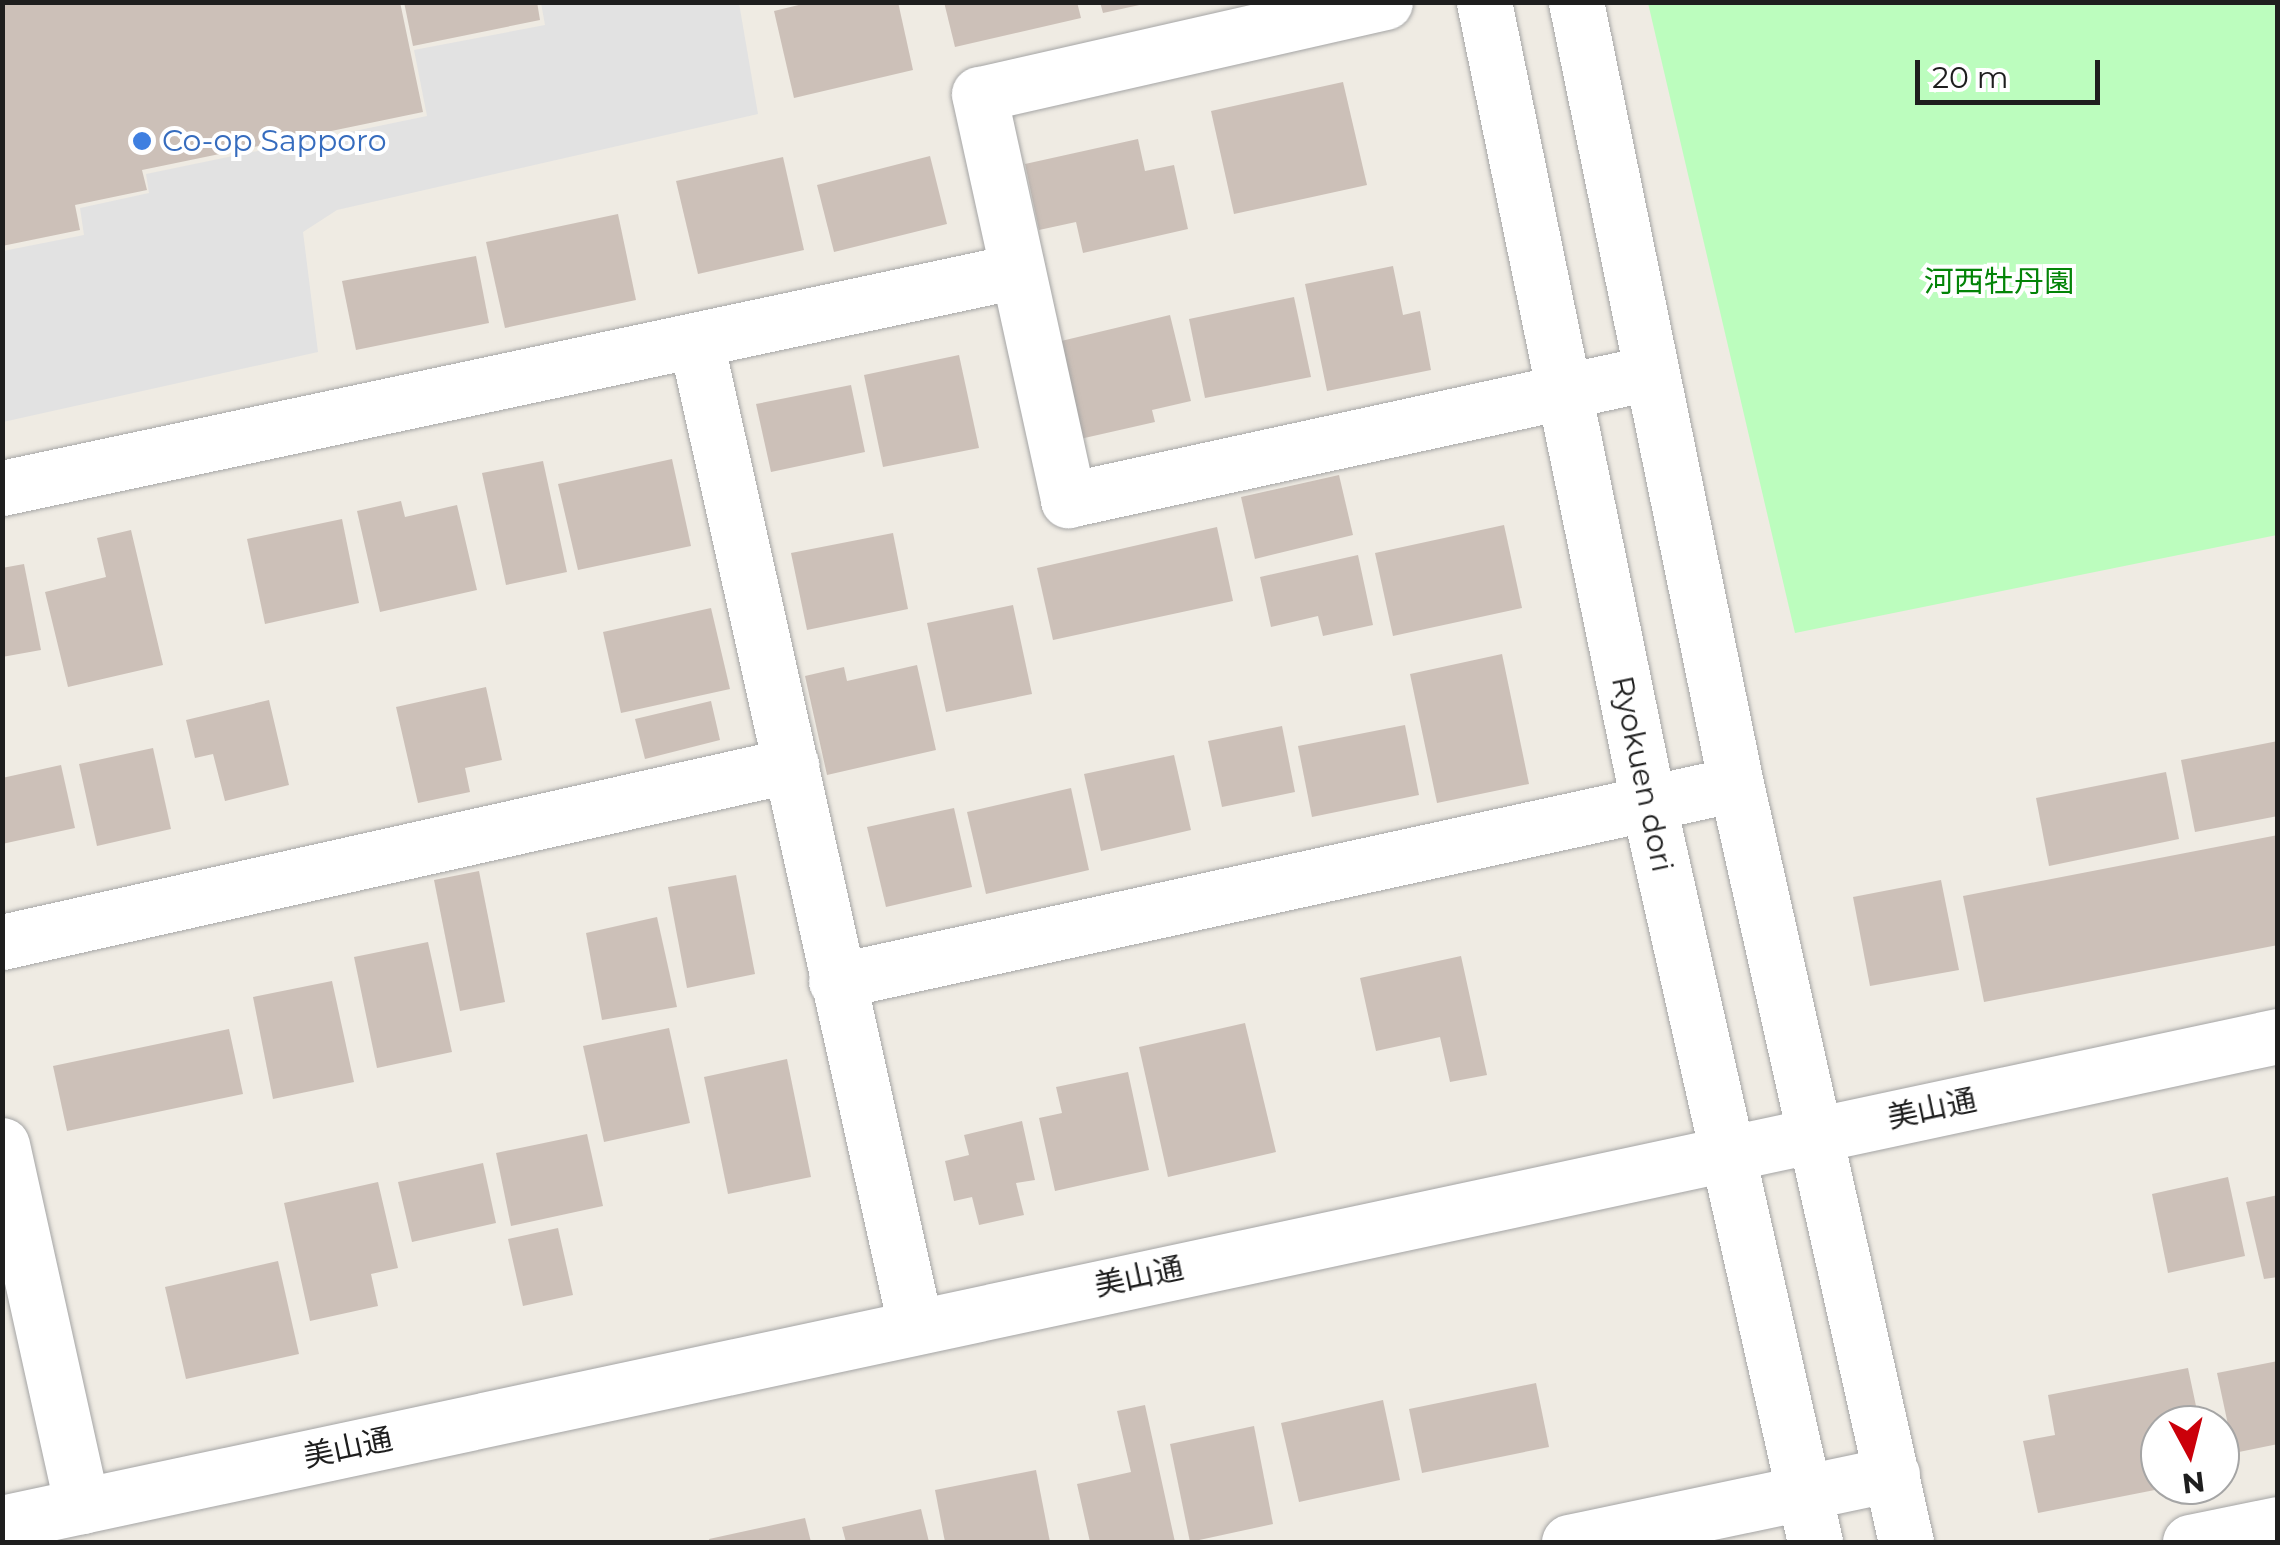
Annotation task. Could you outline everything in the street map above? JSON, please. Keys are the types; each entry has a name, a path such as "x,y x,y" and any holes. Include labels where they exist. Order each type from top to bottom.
{"street":[{"path":"1385,2 979,94 1068,500 1561,390 1649,374"},
{"name":"Ryokuen dori","path":"1484,2 1648,802 1810,1517"},
{"path":"1576,2 1649,374 1736,784 1906,1542"},
{"path":"2,488 1017,271"},
{"path":"696,342 915,1324"},
{"path":"2,942 791,764"},
{"path":"836,980 1736,784"},
{"name":"美山通","path":"2,1524 915,1324 2278,1036"},
{"path":"2,1145 82,1506"},
{"path":"1569,1542 1810,1517 1892,1474"},
{"path":"2190,1542 2278,1524"}],"green space":[{"name":"河西牡丹園","path":"1648,3 2277,3 2277,535 1795,633"}],"shaded area":[{"path":"541,3 739,3 758,114 337,210 303,232 318,352 3,422 3,251 84,235 80,208 149,193 146,174 427,116 414,50 545,25"}],"building":[{"name":"Co-op Sapporo","path":"2,2 400,2 423,112 142,170 147,190 75,205 80,230 2,246"},
{"path":"404,2 537,2 540,20 413,46"},
{"path":"811,2 898,2 913,70 794,98 774,11"},
{"path":"944,2 1077,2 1081,18 955,47"},
{"path":"1100,2 1144,2 1144,4 1103,13"},
{"path":"1343,82 1367,185 1234,214 1211,111"},
{"path":"1138,139 1145,171 1174,165 1188,229 1083,253 1076,222 1039,230 1025,164"},
{"path":"930,156 947,224 834,252 817,185"},
{"path":"783,157 804,250 698,274 676,181"},
{"path":"618,214 636,300 505,328 486,242"},
{"path":"476,256 489,323 356,350 342,281"},
{"path":"1393,266 1403,315 1420,311 1431,370 1327,391 1305,284"},
{"path":"1294,297 1311,377 1205,398 1189,319"},
{"path":"1170,315 1191,401 1152,410 1155,422 1080,439 1057,342"},
{"path":"959,355 979,448 883,467 864,375"},
{"path":"851,385 865,452 771,472 756,404"},
{"path":"672,459 691,546 578,570 558,484"},
{"path":"543,461 567,572 506,585 482,473"},
{"path":"1339,475 1353,535 1255,559 1241,497"},
{"path":"401,501 405,517 457,505 477,590 380,612 357,511"},
{"path":"342,519 359,603 265,624 247,539"},
{"path":"1504,525 1522,608 1393,636 1375,553"},
{"path":"1217,527 1233,601 1053,640 1037,568"},
{"path":"131,530 163,665 68,687 45,592 106,577 97,538"},
{"path":"893,533 908,609 807,630 791,553"},
{"path":"1358,555 1373,625 1323,636 1318,616 1271,627 1260,577"},
{"path":"24,564 41,650 2,657 2,568"},
{"path":"1013,605 1032,694 946,712 927,623"},
{"path":"711,608 730,689 621,713 603,632"},
{"path":"1502,654 1529,784 1437,803 1410,674"},
{"path":"917,665 936,750 827,775 805,676 844,667 847,681"},
{"path":"486,687 502,760 465,768 470,792 418,803 396,707"},
{"path":"269,700 289,785 225,801 213,754 195,758 186,720"},
{"path":"711,701 720,740 645,759 635,719"},
{"path":"1405,725 1419,795 1312,817 1298,746"},
{"path":"1282,726 1295,792 1222,807 1208,741"},
{"path":"2278,741 2278,816 2195,832 2181,760"},
{"path":"153,748 171,829 97,846 79,764"},
{"path":"1174,755 1191,830 1101,851 1084,774"},
{"path":"61,765 75,828 2,844 2,778"},
{"path":"2166,772 2179,839 2049,866 2036,798"},
{"path":"1071,788 1089,870 986,894 967,812"},
{"path":"954,808 972,887 886,907 867,827"},
{"path":"2278,835 2278,945 1984,1002 1963,896"},
{"path":"479,871 505,1002 460,1011 434,880"},
{"path":"736,875 755,974 687,988 668,887"},
{"path":"1941,880 1959,970 1870,986 1853,897"},
{"path":"657,917 677,1007 602,1020 586,933"},
{"path":"428,942 452,1052 377,1068 354,957"},
{"path":"1461,956 1487,1075 1450,1082 1440,1037 1376,1051 1360,978"},
{"path":"332,981 354,1082 273,1099 253,997"},
{"path":"1245,1023 1276,1152 1168,1177 1139,1047"},
{"path":"669,1028 690,1123 604,1142 583,1046"},
{"path":"229,1029 243,1094 67,1131 53,1066"},
{"path":"787,1059 811,1177 728,1194 704,1077"},
{"path":"1128,1072 1149,1170 1055,1191 1039,1118 1062,1113 1056,1087"},
{"path":"1022,1121 1035,1180 1016,1183 1024,1215 979,1225 972,1197 954,1201 945,1161 969,1155 964,1135"},
{"path":"587,1134 603,1206 511,1226 496,1153"},
{"path":"483,1163 496,1223 412,1242 398,1182"},
{"path":"2228,1177 2245,1256 2168,1273 2152,1194"},
{"path":"378,1182 398,1268 371,1274 378,1306 310,1321 284,1203"},
{"path":"2278,1195 2278,1277 2264,1279 2246,1202"},
{"path":"558,1228 573,1295 523,1306 508,1239"},
{"path":"278,1261 299,1354 186,1379 165,1287"},
{"path":"2278,1361 2278,1444 2240,1452 2240,1405 2224,1405 2217,1373"},
{"path":"2188,1368 2196,1405 2140,1405 2140,1493 2038,1513 2023,1441 2055,1435 2048,1395"},
{"path":"1536,1383 1549,1447 1422,1473 1409,1409"},
{"path":"1383,1400 1400,1480 1299,1502 1281,1423"},
{"path":"1145,1405 1175,1542 1090,1542 1077,1484 1131,1472 1117,1411"},
{"path":"1254,1426 1273,1524 1190,1542 1170,1444"},
{"path":"1036,1470 1050,1542 945,1542 935,1490"},
{"path":"921,1509 929,1542 846,1542 842,1527"},
{"path":"805,1518 811,1542 709,1539"}],"place":[{"name":"Co-op Sapporo","path":"142,141"}]}
